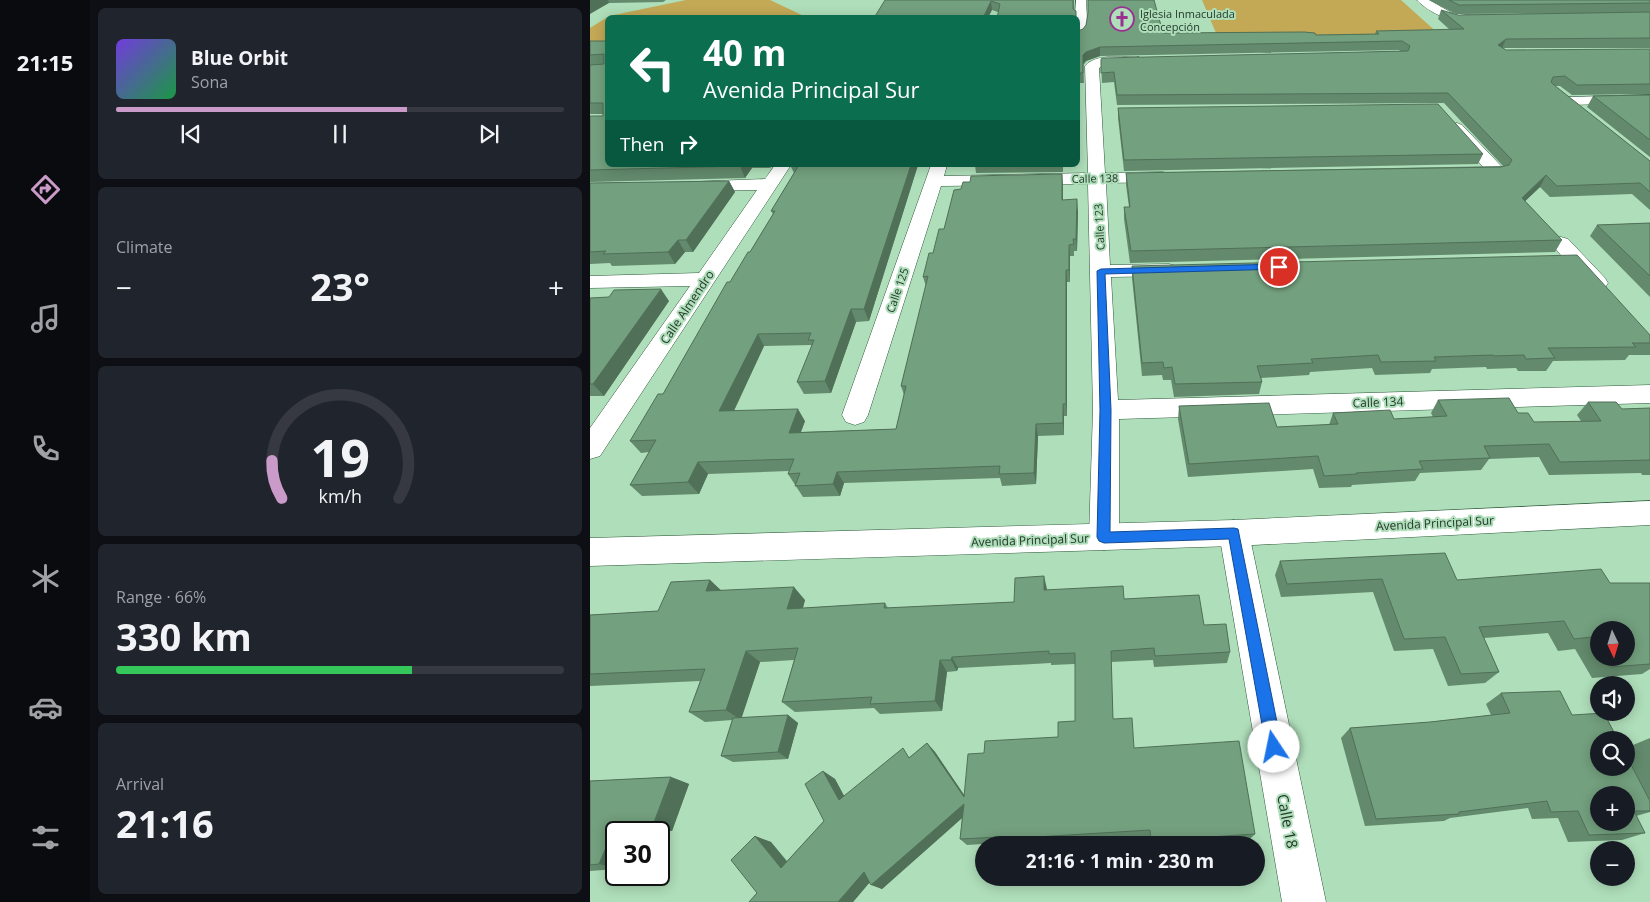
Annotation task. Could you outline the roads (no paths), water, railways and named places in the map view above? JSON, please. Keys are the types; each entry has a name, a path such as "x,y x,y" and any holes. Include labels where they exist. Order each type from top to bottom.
{"street":[{"path":"1080,33 1081,0"},
{"path":"1422,0 1442,15 1455,19 1493,18"},
{"name":"Calle 123","path":"1104,537 1106,410 1096,178 1099,112 1092,66 1101,62 1151,61"},
{"path":"1555,91 1584,113"},
{"path":"1568,101 1650,99"},
{"path":"1446,115 1496,171 1476,172"},
{"name":"Calle Almendro","path":"590,449 598,426 707,279 782,167"},
{"name":"Calle 138","path":"936,173 1096,178 1176,177"},
{"name":"Calle 125","path":"855,415 936,173"},
{"path":"675,186 770,184"},
{"path":"1564,254 1613,301"},
{"path":"1101,271 1190,269"},
{"path":"590,282 707,279"},
{"name":"Calle 134","path":"1106,410 1650,394"},
{"name":"Avenida Principal Sur","path":"590,552 1234,533 1650,512"},
{"name":"Calle 18","path":"1234,533 1304,902"}],"place":[{"name":"Iglesia Inmaculada Concepción","path":"1122,19"}]}
